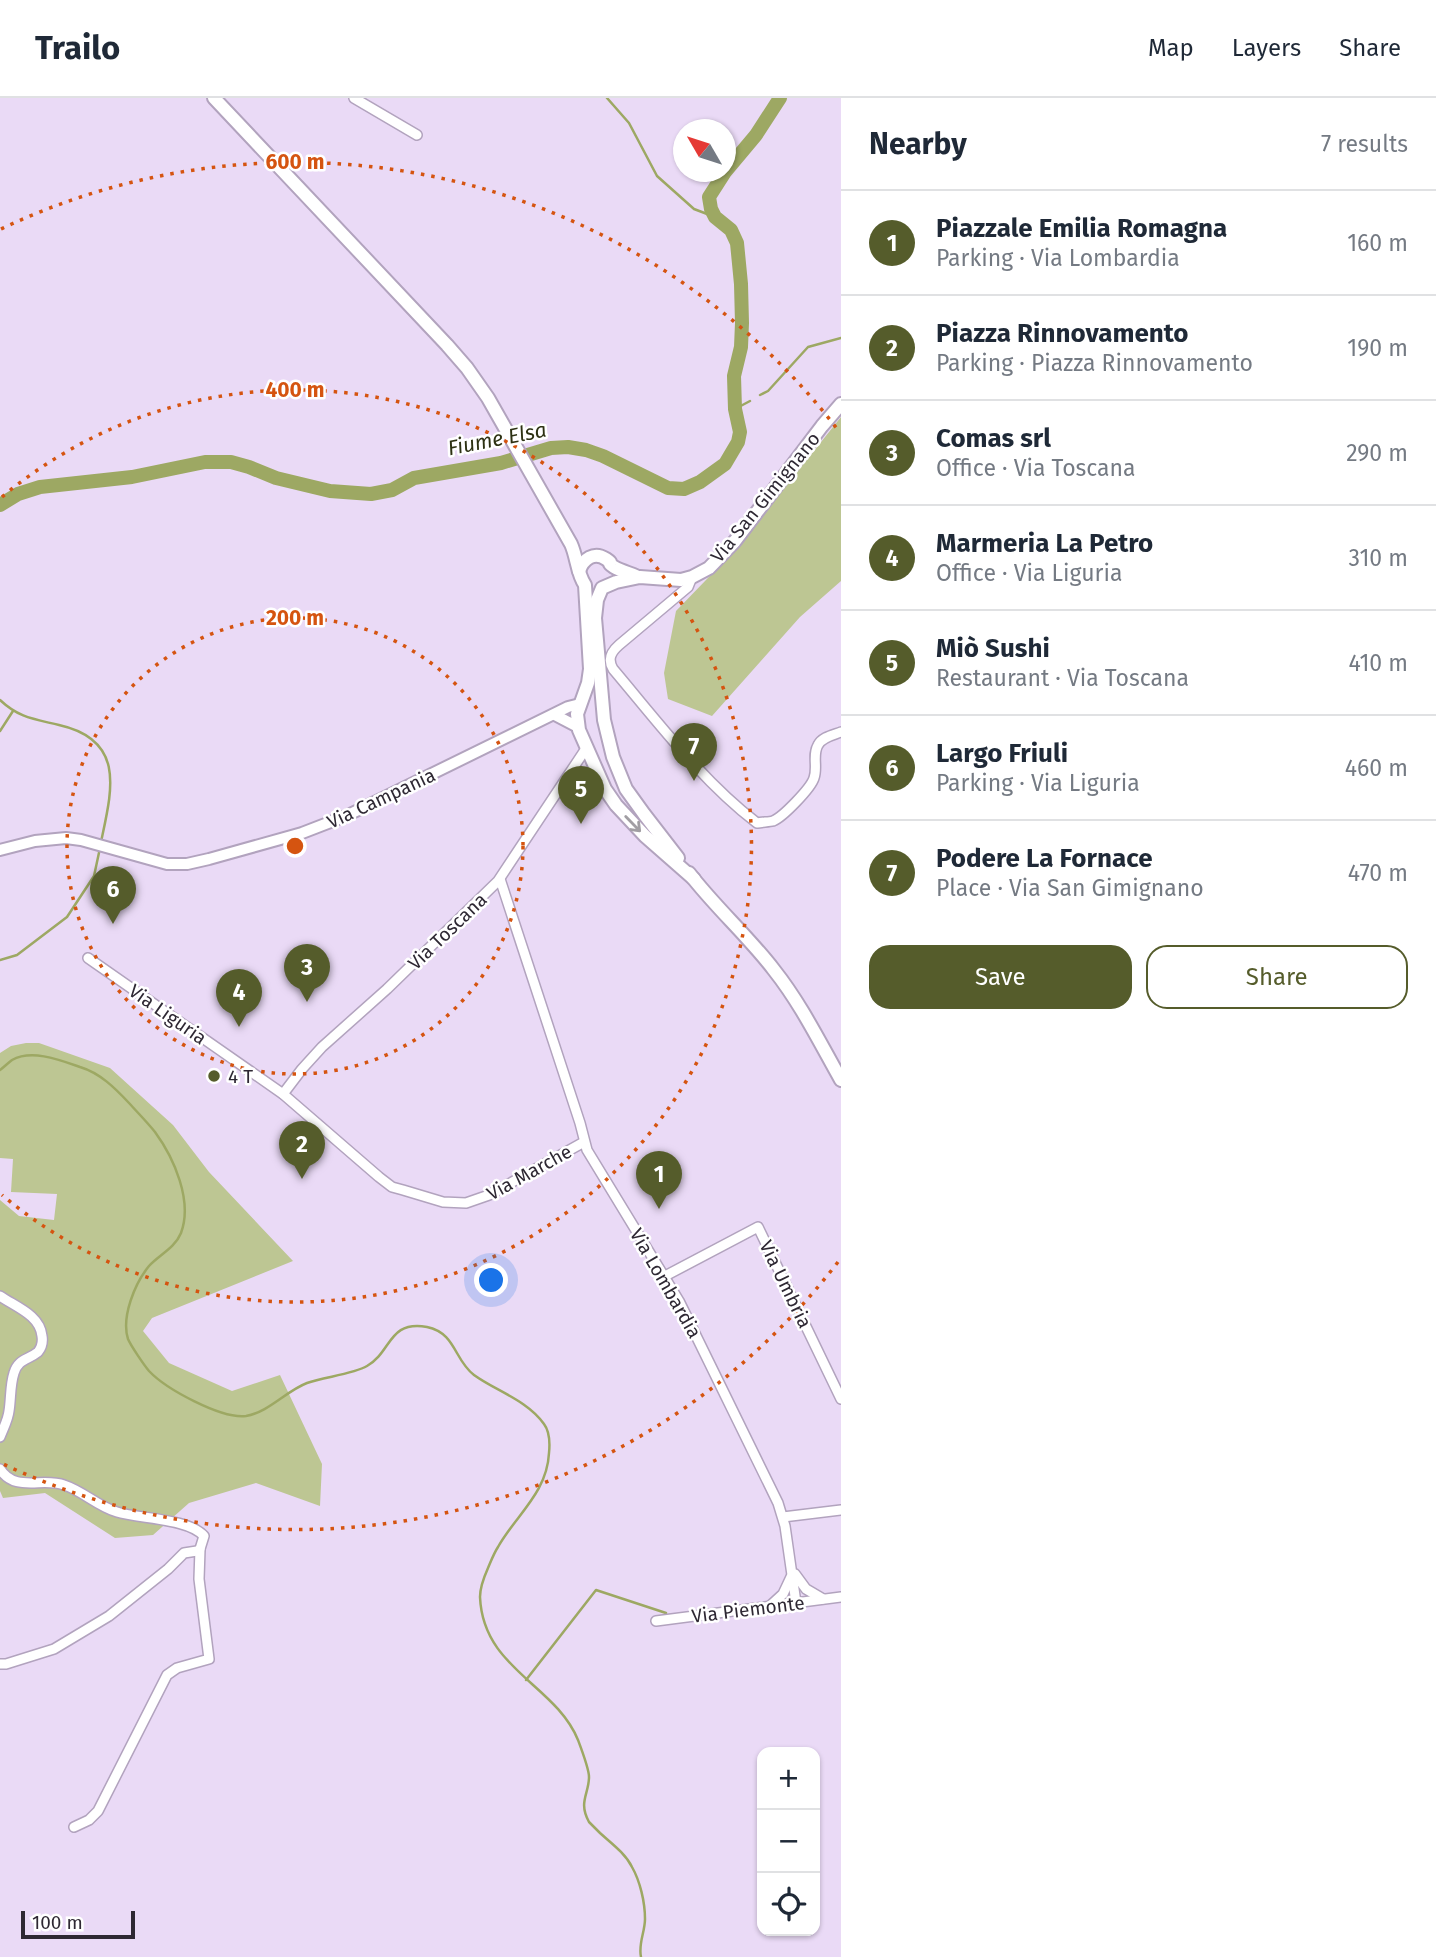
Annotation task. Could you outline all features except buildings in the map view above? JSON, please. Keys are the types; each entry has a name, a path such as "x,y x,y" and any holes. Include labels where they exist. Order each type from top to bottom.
{"main road":[{"path":"214,98 447,345 488,398 566,534 576,554 585,585 590,671 576,716 578,727 605,789 619,808 645,836 694,879"},
{"name":"Via San Gimignano","path":"566,534 595,556 605,558 612,566 640,577 671,580 692,577 709,568 727,550 821,426 841,404"},
{"path":"579,571 584,561 595,556"},
{"path":"612,566 613,575 595,610 604,716 613,757 626,789 694,879 782,980 841,1080"},
{"name":"Via San Gimignano","path":"585,585 593,589 640,577"},
{"path":"580,704 593,701 604,716"},
{"path":"587,747 598,735 604,716"}],"street":[{"path":"354,98 417,135"},
{"path":"692,577 688,587 611,652 609,658 613,669 680,749 743,812 757,822 775,820 805,793 814,778 818,744 828,736 841,732"},
{"name":"Via Campania","path":"0,850 48,838 66,838 163,863 187,864 226,855 346,816 568,707 580,704"},
{"path":"555,715 578,727"},
{"name":"Via Toscana","path":"283,1094 322,1047 387,989 500,879 587,747"},
{"name":"Via Lombardia","path":"500,879 588,1152 686,1314 778,1503 783,1517 796,1603"},
{"name":"Via Liguria","path":"88,958 283,1094 392,1186"},
{"name":"Via Marche","path":"392,1186 450,1203 472,1202 584,1142"},
{"name":"Via Umbria","path":"665,1276 758,1227 841,1399"},
{"path":"0,1296 33,1317 41,1327 43,1340 36,1353 18,1364 13,1375 8,1416 0,1437"},
{"path":"0,1469 11,1481 62,1484 116,1512 157,1519 200,1531 204,1535 200,1579 209,1660 177,1668 167,1675 98,1811 89,1820 74,1827"},
{"path":"783,1517 841,1510"},
{"path":"0,1664 32,1656 68,1642 110,1616 169,1569 184,1553 201,1549"},
{"path":"792,1569 806,1589 825,1599"},
{"path":"770,1606 786,1590 792,1569"},
{"name":"Via Piemonte","path":"656,1621 841,1597"}],"green space":[{"path":"841,417 841,581 800,617 712,716 668,699 664,673 676,611 734,551"},
{"path":"39,1043 110,1068 173,1125 209,1172 293,1261 152,1318 143,1331 169,1363 232,1391 280,1375 322,1464 320,1506 256,1483 189,1503 153,1535 115,1538 45,1493 3,1498 0,1491 0,1200 19,1216 54,1220 57,1194 11,1192 13,1159 0,1158 0,1053 11,1046"}],"waterway":[{"path":"607,98 629,123 657,176 694,209 715,217"},
{"name":"Fiume Elsa","path":"0,505 18,494 40,487 132,477 205,462 231,462 276,478 330,491 371,494 392,490 414,478 501,463 551,448 568,447 603,456 668,488 684,489 700,482 725,464 738,442 740,432 735,409 734,376 741,347 742,323 737,243 731,230 715,217 709,197 780,98"},
{"path":"760,395 768,391 808,347 841,338"},
{"path":"735,409 750,401"},
{"path":"0,700 27,717 80,732 95,742 105,755 110,786 101,842"},
{"path":"0,731 13,711"},
{"path":"0,960 17,955 67,917 94,876 100,848"},
{"path":"0,1070 12,1060 28,1055 64,1061 94,1073 113,1087 155,1132 169,1154 180,1180 185,1207 181,1233 175,1243 149,1266 139,1281 126,1321 128,1339 147,1368 168,1386 209,1408 235,1416 246,1416 262,1410 307,1383 367,1366 397,1333 405,1328 427,1327 444,1335 474,1375 529,1408 544,1424 549,1442 547,1467 537,1492 505,1535 485,1575 480,1597 484,1622 493,1642 506,1659 553,1704 578,1740 589,1773 584,1803 586,1815 589,1822 626,1857 640,1885 645,1919 641,1957"},
{"path":"526,1680 596,1590 666,1613"}],"place":[{"name":"Podere La Fornace","path":"694,781"},
{"name":"Miò Sushi","path":"581,824"},
{"name":"Largo Friuli","path":"113,924"},
{"name":"Comas srl","path":"307,1002"},
{"name":"Marmeria La Petro","path":"239,1027"},
{"name":"4 T","path":"214,1076"},
{"name":"Piazza Rinnovamento","path":"302,1179"},
{"name":"Piazzale Emilia Romagna","path":"659,1209"}]}
